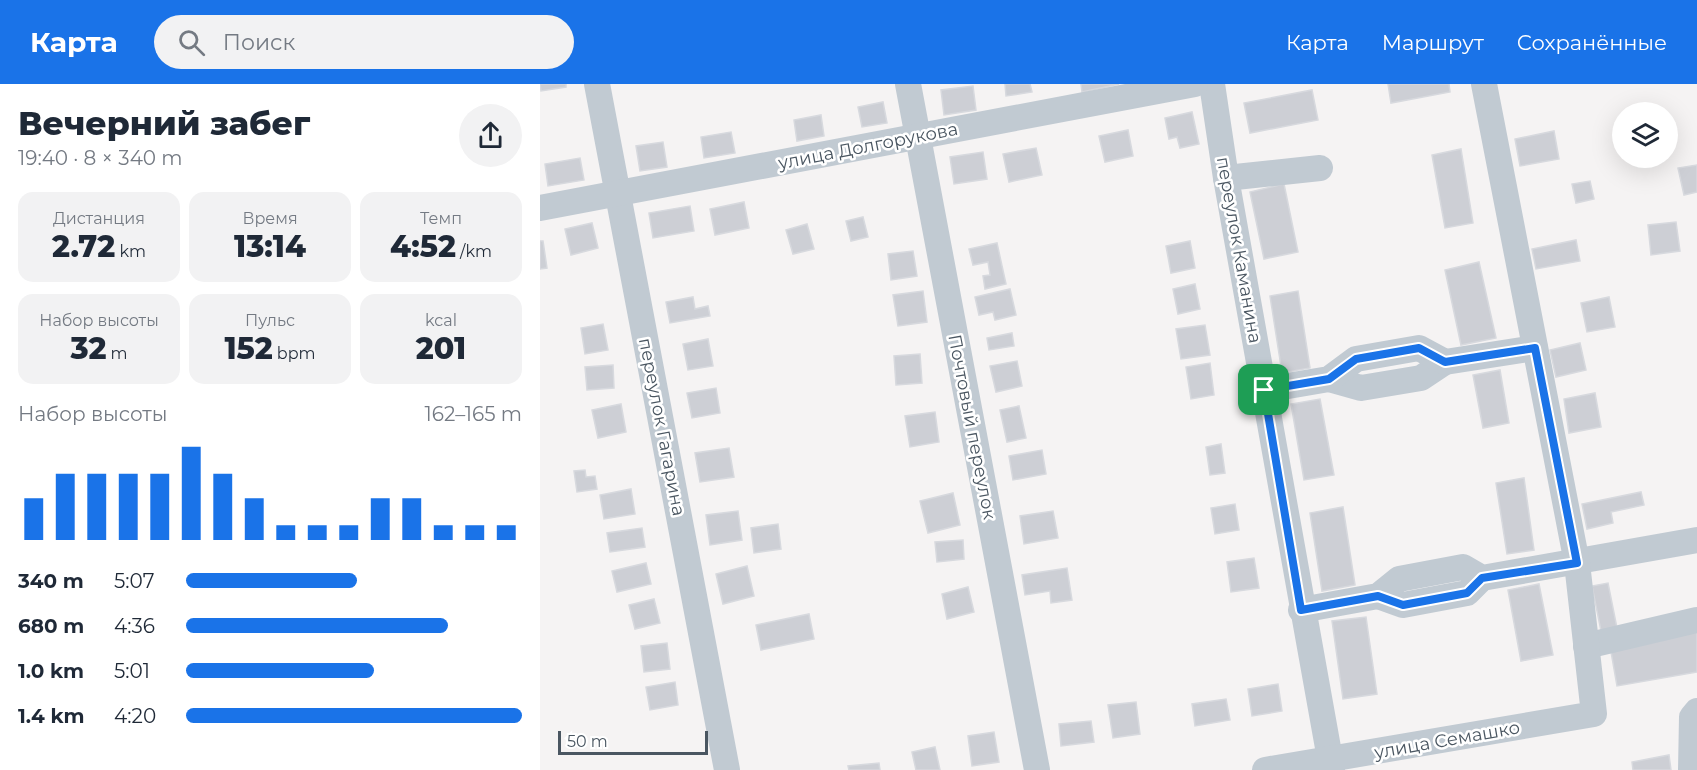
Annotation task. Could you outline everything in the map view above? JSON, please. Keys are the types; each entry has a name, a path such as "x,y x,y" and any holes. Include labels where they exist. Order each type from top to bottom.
{"street":[{"name":"переулок Гагарина","path":"597,84 727,770"},
{"name":"Почтовый переулок","path":"908,84 1037,770"},
{"name":"улица Долгорукова","path":"540,208 1195,84"},
{"name":"переулок Каманина","path":"1212,84 1226,178 1301,610 1331,765"},
{"path":"1484,84 1577,563 1586,646 1697,620"},
{"path":"1226,178 1320,168"},
{"path":"1264,390 1329,379 1360,388 1421,378 1445,362 1535,348"},
{"path":"1301,610 1378,596 1403,605 1467,593 1482,578 1697,540"},
{"name":"улица Семашко","path":"1265,770 1331,765 1594,714 1586,646"},
{"path":"1691,770 1692,717 1697,711"}],"building":[{"path":"540,84 566,84 566,87 541,91"},
{"path":"1005,84 1030,84 1032,92 1006,96"},
{"path":"1081,84 1119,84 1082,92"},
{"path":"1388,84 1449,84 1450,92 1391,103"},
{"path":"973,86 976,110 944,115 941,90"},
{"path":"1312,90 1318,120 1250,133 1244,103"},
{"path":"883,102 887,123 862,127 858,107"},
{"path":"1192,112 1199,144 1180,148 1177,137 1169,139 1165,118"},
{"path":"821,115 824,136 797,141 794,120"},
{"path":"1128,130 1133,156 1105,162 1099,136"},
{"path":"1554,131 1559,159 1520,166 1515,139"},
{"path":"731,132 735,153 704,158 701,137"},
{"path":"663,142 667,167 640,171 636,146"},
{"path":"1036,148 1042,175 1009,182 1003,154"},
{"path":"1461,149 1473,223 1445,228 1432,155"},
{"path":"983,152 987,179 954,184 950,157"},
{"path":"580,158 584,180 548,186 545,164"},
{"path":"1697,165 1697,192 1684,195 1678,168"},
{"path":"1590,181 1594,199 1576,203 1572,184"},
{"path":"1284,184 1298,252 1264,259 1250,192"},
{"path":"744,202 749,228 715,235 710,209"},
{"path":"690,206 694,231 653,238 649,213"},
{"path":"863,217 868,237 851,241 846,221"},
{"path":"1676,222 1680,251 1651,255 1648,225"},
{"path":"592,223 598,248 571,255 565,229"},
{"path":"807,224 814,249 793,254 786,230"},
{"path":"1576,240 1580,261 1536,269 1532,249"},
{"path":"540,241 543,241 547,268 540,269"},
{"path":"1190,241 1195,268 1171,273 1166,246"},
{"path":"997,243 1006,284 985,289 983,276 990,275 988,262 973,265 969,249"},
{"path":"913,251 917,276 891,280 888,254"},
{"path":"1479,262 1496,338 1461,345 1445,270"},
{"path":"1195,284 1200,309 1178,314 1173,289"},
{"path":"1010,289 1016,315 995,320 993,312 979,315 975,297"},
{"path":"923,291 927,322 898,326 893,295"},
{"path":"1298,291 1310,368 1282,373 1270,296"},
{"path":"693,297 695,309 708,306 710,316 670,323 666,302"},
{"path":"1609,297 1615,327 1587,332 1581,303"},
{"path":"603,324 608,350 585,354 581,328"},
{"path":"1205,325 1210,355 1181,359 1176,329"},
{"path":"1012,333 1014,346 989,350 987,338"},
{"path":"708,339 713,366 688,370 683,344"},
{"path":"1580,343 1586,370 1556,377 1550,350"},
{"path":"920,354 922,383 896,385 894,356"},
{"path":"1017,361 1022,386 996,392 990,366"},
{"path":"1210,363 1214,395 1191,399 1186,367"},
{"path":"613,365 614,388 587,390 585,367"},
{"path":"1500,370 1509,423 1483,428 1473,375"},
{"path":"716,388 720,413 692,418 687,393"},
{"path":"1595,393 1601,427 1569,433 1564,399"},
{"path":"1320,399 1334,475 1304,480 1291,404"},
{"path":"621,404 626,432 598,438 592,410"},
{"path":"1019,406 1026,438 1007,442 1000,410"},
{"path":"935,412 939,442 910,447 905,416"},
{"path":"1221,444 1225,473 1210,475 1206,447"},
{"path":"729,448 734,477 700,482 695,453"},
{"path":"1042,450 1046,474 1013,480 1009,456"},
{"path":"585,470 586,477 595,476 597,489 577,492 574,471"},
{"path":"1524,478 1534,550 1507,554 1496,483"},
{"path":"631,489 635,514 604,519 600,495"},
{"path":"1641,492 1644,505 1611,512 1613,523 1587,529 1582,504"},
{"path":"953,493 960,525 928,533 920,501"},
{"path":"1235,504 1239,530 1215,534 1211,508"},
{"path":"1343,507 1355,585 1322,591 1310,513"},
{"path":"738,511 742,540 710,545 706,515"},
{"path":"1053,511 1058,538 1024,544 1020,516"},
{"path":"778,524 781,549 754,553 751,528"},
{"path":"642,528 645,547 610,552 607,533"},
{"path":"963,540 964,559 937,562 935,542"},
{"path":"1254,558 1259,588 1231,592 1227,562"},
{"path":"646,563 651,584 617,592 612,571"},
{"path":"747,566 754,596 723,604 716,574"},
{"path":"1067,568 1072,600 1051,603 1050,591 1025,595 1022,575"},
{"path":"1608,583 1618,633 1602,636 1592,586"},
{"path":"1539,584 1553,655 1521,661 1508,590"},
{"path":"968,587 974,612 947,619 942,594"},
{"path":"654,599 660,623 635,629 629,605"},
{"path":"809,614 814,639 761,650 756,625"},
{"path":"1366,617 1377,694 1343,699 1332,621"},
{"path":"1697,631 1697,672 1617,686 1610,646"},
{"path":"667,643 670,669 644,672 641,646"},
{"path":"675,682 678,705 650,710 646,687"},
{"path":"1278,684 1282,711 1252,716 1248,689"},
{"path":"1226,699 1230,720 1195,726 1192,704"},
{"path":"1136,702 1140,734 1113,738 1108,705"},
{"path":"1091,721 1094,742 1061,746 1059,724"},
{"path":"994,732 999,762 972,766 968,736"},
{"path":"935,747 940,770 916,770 912,752"},
{"path":"1669,755 1671,770 1633,770 1632,762"},
{"path":"879,763 880,770 849,770 848,766"}],"route":[{"path":"1419,348 1445,362 1535,348 1577,563 1482,578 1467,593 1403,605 1378,596 1301,610 1264,390 1329,379 1356,359 1419,348"}]}
